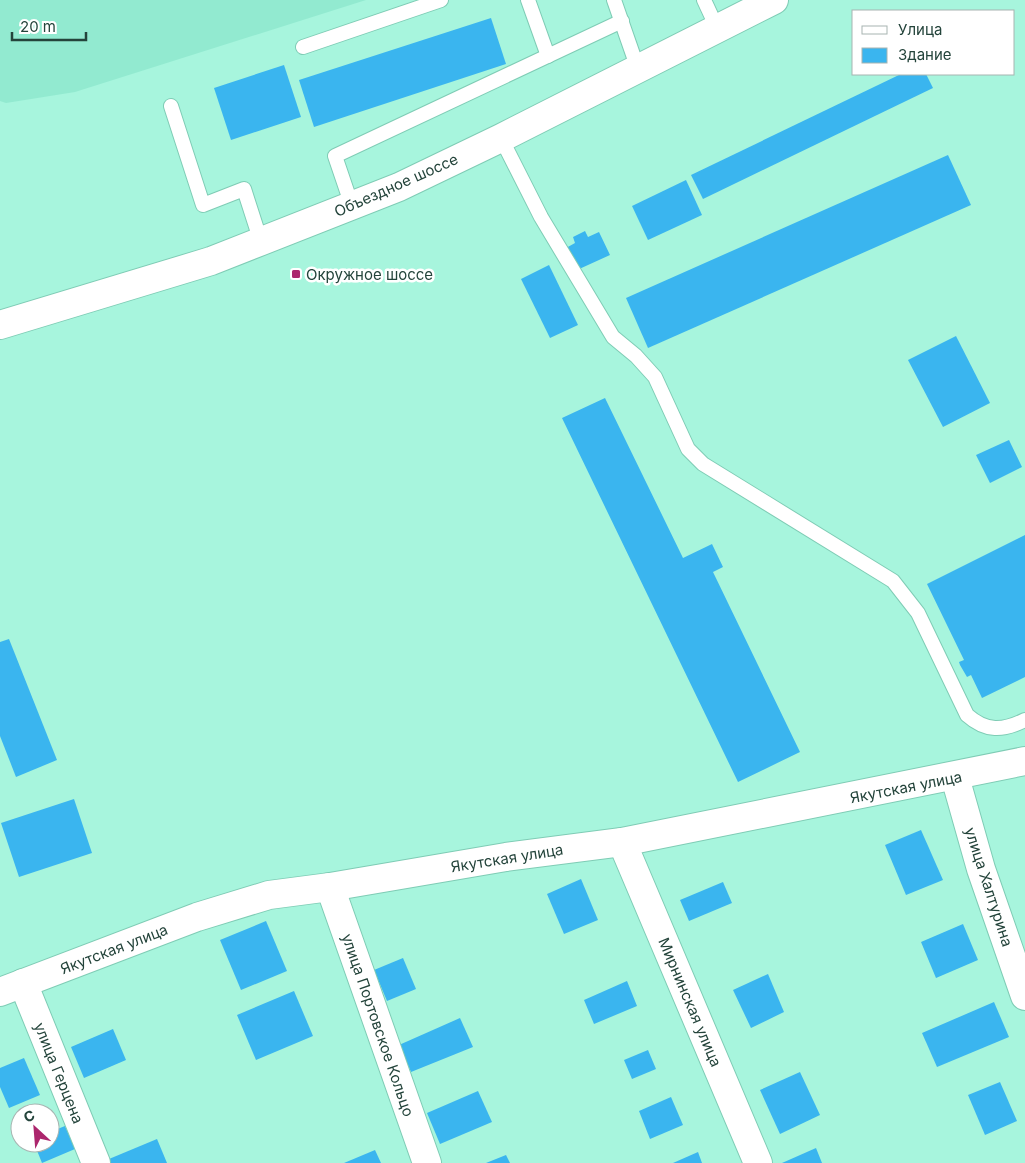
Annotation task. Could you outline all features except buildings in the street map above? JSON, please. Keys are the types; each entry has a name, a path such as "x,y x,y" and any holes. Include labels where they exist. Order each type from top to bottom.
{"street":[{"name":"Объездное шоссе","path":"0,325 212,261 352,206 501,138 774,0"},
{"name":"Якутская улица","path":"12,988 197,918 260,898 506,857 622,842 955,777 1025,761"},
{"name":"улица Халтурина","path":"955,777 981,869 1025,996"},
{"name":"Мирнинская улица","path":"622,842 758,1163"},
{"name":"улица Портовское Кольцо","path":"330,887 426,1163"},
{"name":"улица Герцена","path":"12,988 96,1163"}],"lane":[{"path":"303,47 441,0"},
{"path":"528,0 548,56"},
{"path":"614,0 638,69"},
{"path":"704,0 717,28"},
{"path":"352,206 335,156 622,21"},
{"path":"171,106 203,205 244,188 261,242"},
{"path":"501,138 541,217 613,337 636,356 655,377 688,449 703,464 893,581 918,613 967,715 978,725 1008,728 1025,720"}],"shaded area":[{"path":"0,0 366,0 75,92 6,103 0,101"}],"place":[{"name":"Окружное шоссе","path":"296,274"}]}
